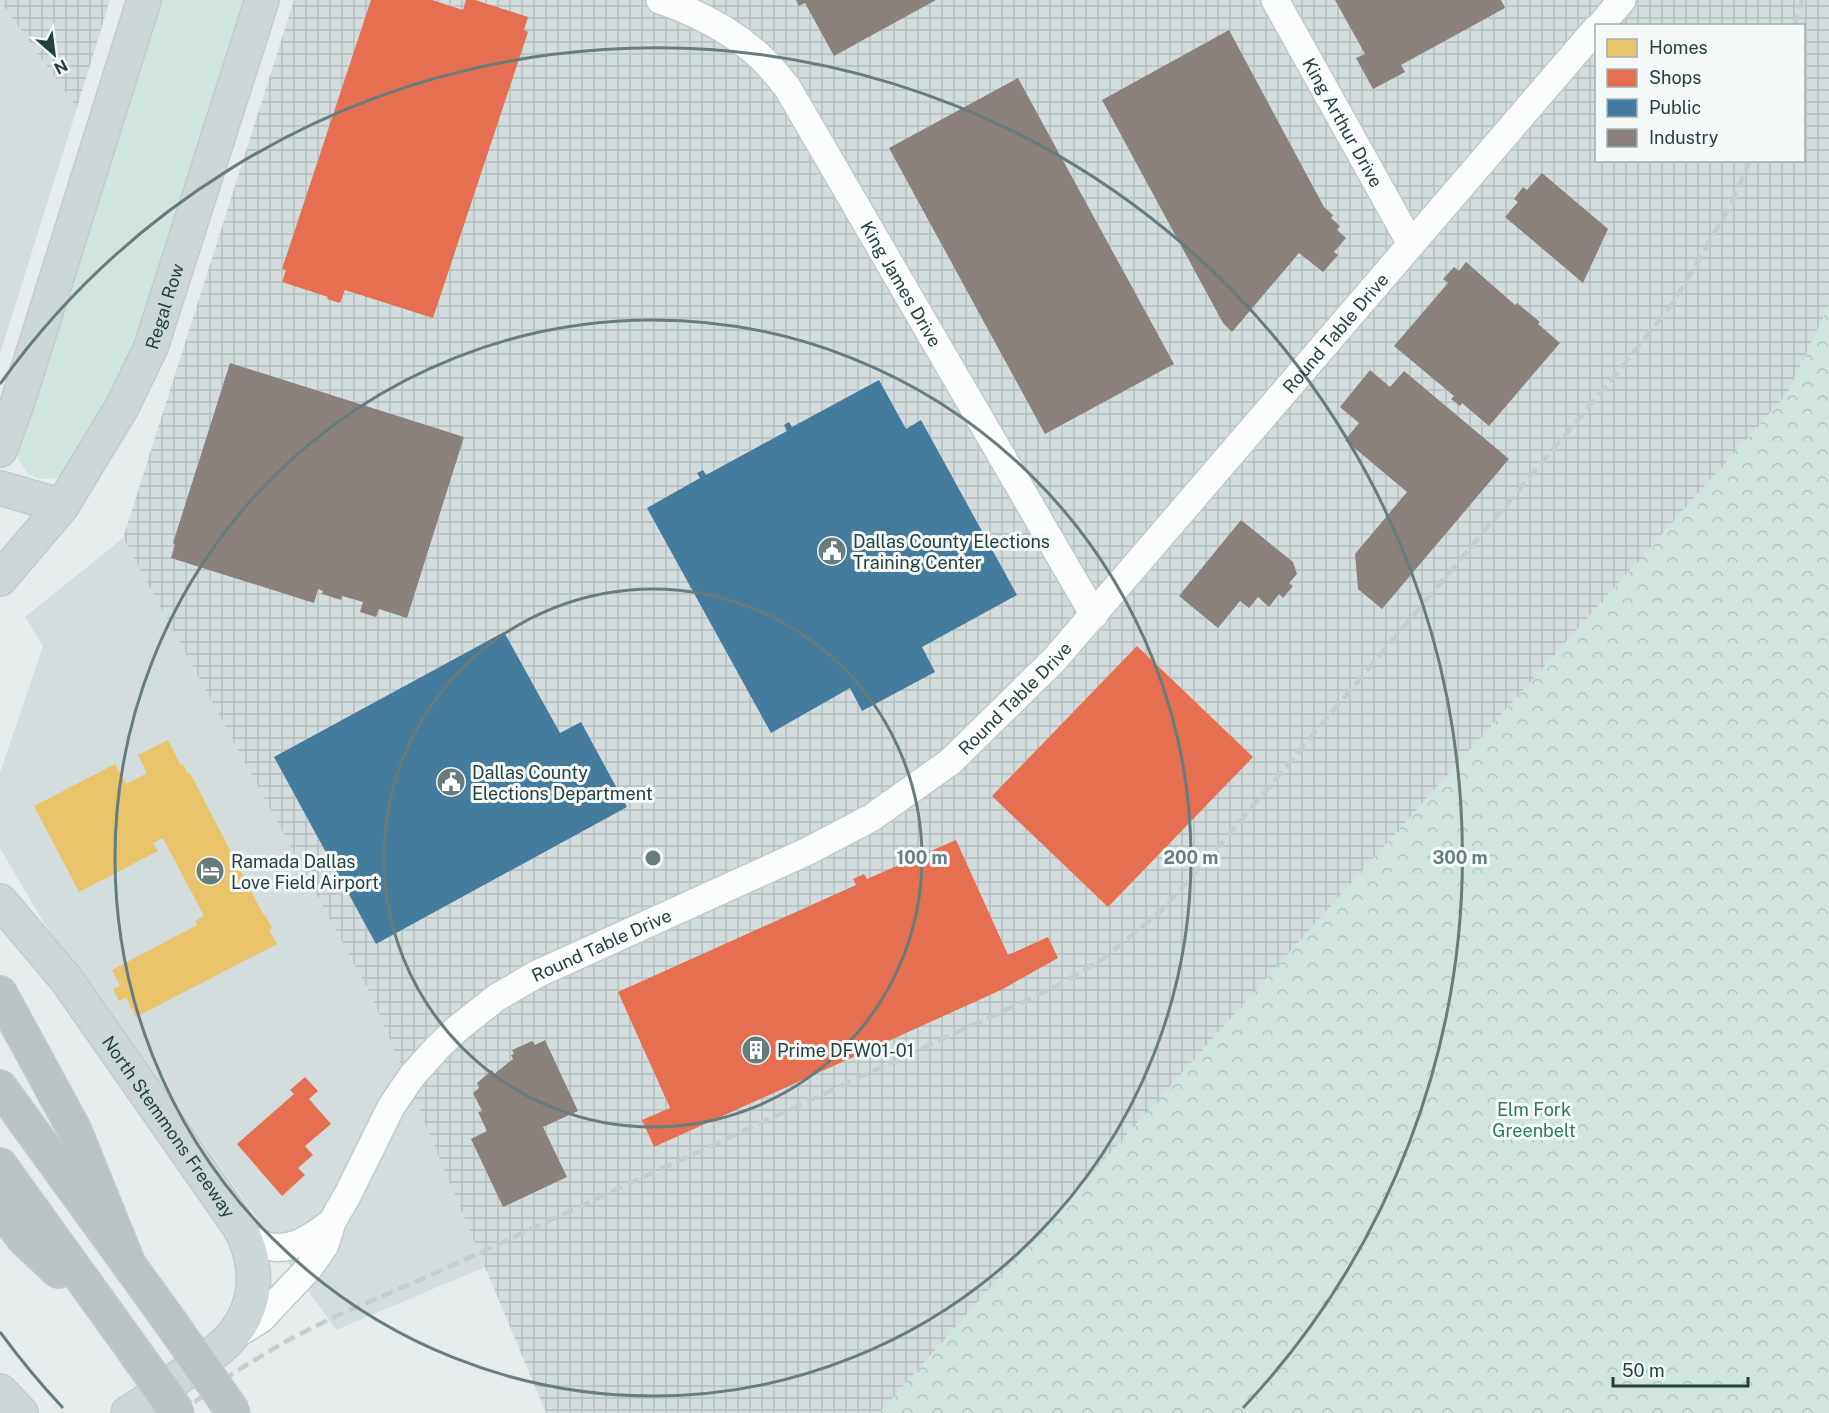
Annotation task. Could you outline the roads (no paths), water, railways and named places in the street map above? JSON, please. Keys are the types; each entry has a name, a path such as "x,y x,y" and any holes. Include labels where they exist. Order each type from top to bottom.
{"highway":[{"path":"0,993 74,1129 129,1265"},
{"path":"0,1087 234,1413"},
{"path":"0,1165 178,1413"},
{"path":"0,1209 25,1239 123,1336"}],"main road":[{"path":"0,450 17,404 144,0"},
{"name":"Regal Row","path":"0,579 63,506 123,407 151,347 262,0"},
{"path":"0,488 63,506"},
{"name":"North Stemmons Freeway","path":"0,901 66,980 245,1236 252,1257 255,1283 247,1313 231,1338 128,1413"},
{"path":"0,1390 21,1413"}],"street":[{"name":"King James Drive","path":"660,0 682,7 722,27 757,54 787,87 1094,615"},
{"name":"King Arthur Drive","path":"1275,0 1412,244"},
{"path":"1602,24 1622,0"},
{"name":"Round Table Drive","path":"231,1338 261,1319 294,1285 325,1245 332,1222 348,1194 378,1129 401,1091 438,1047 478,1012 537,974 813,848 871,818 950,762 1036,680 1595,30"},
{"name":"Round Table Drive","path":"245,1236 265,1246 291,1247 313,1237 332,1222"}],"railway":[{"path":"1795,24 1802,0"},
{"path":"180,1413 235,1372 288,1340 336,1316 440,1271 1053,988 1103,959 1162,910 1226,838 1613,378 1673,303 1731,205 1749,162"}],"place":[{"name":"Dallas County Elections Training Center","path":"832,551"},
{"name":"Dallas County Elections Department","path":"451,782"},
{"name":"Ramada Dallas Love Field Airport","path":"210,871"},
{"name":"Prime DFW01-01","path":"756,1050"}],"park label":[{"name":"Elm Fork Greenbelt","path":"1534,1119"}]}
